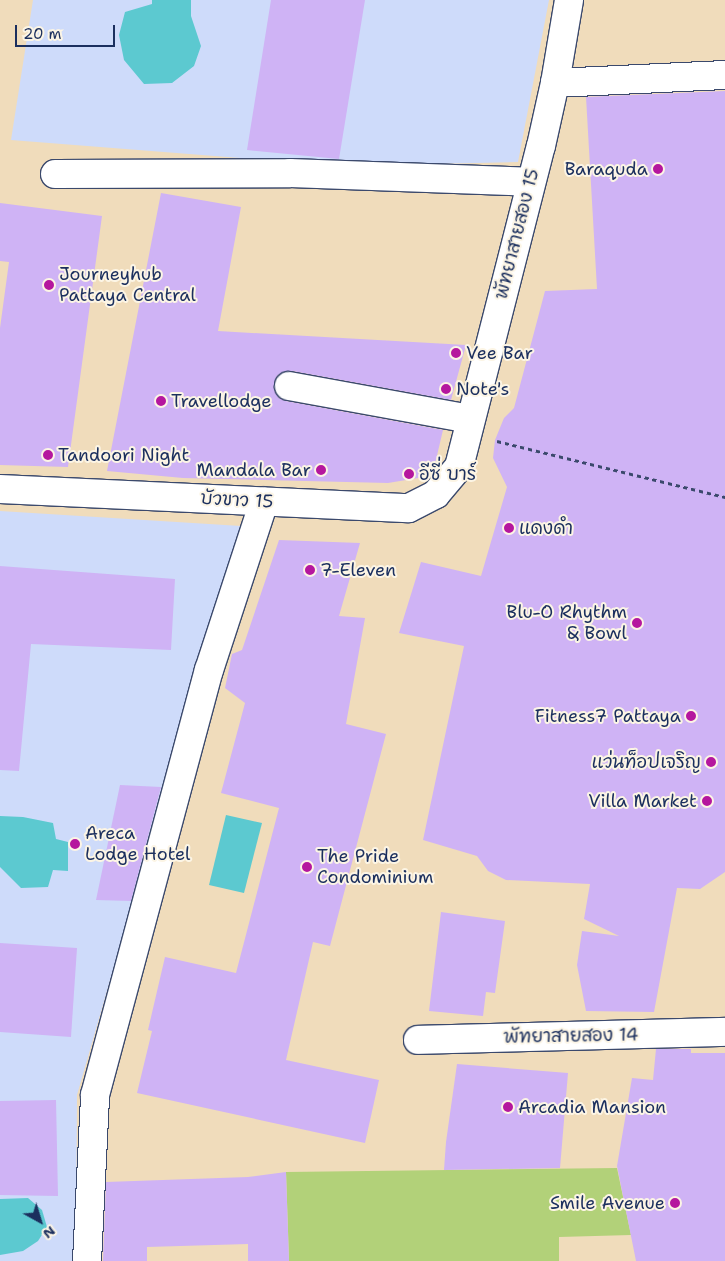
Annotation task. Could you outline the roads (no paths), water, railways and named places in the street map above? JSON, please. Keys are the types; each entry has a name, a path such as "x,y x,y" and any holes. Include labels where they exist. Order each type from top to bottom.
{"street":[{"name":"พัทยาสายสอง 15","path":"459,467 555,83 569,0"},
{"path":"555,83 725,75"},
{"path":"55,174 290,173 530,182"},
{"path":"289,386 470,419"},
{"name":"บัวขาว 15","path":"0,489 409,508 436,494 459,467"},
{"path":"87,1261 95,1095 209,670 264,502"},
{"name":"พัทยาสายสอง 14","path":"418,1040 725,1032"}],"water":[{"path":"152,0 191,0 191,16 201,46 194,66 172,83 144,84 124,60 119,35 125,12 152,4"},
{"path":"226,815 262,823 244,893 209,885"},
{"path":"0,816 23,817 53,823 56,839 68,842 68,871 53,870 48,887 21,888 0,867"},
{"path":"28,1198 42,1210 47,1227 38,1241 23,1251 0,1255 0,1199"}],"place":[{"name":"Baraquda","path":"658,169"},
{"name":"Journeyhub Pattaya Central","path":"49,285"},
{"name":"Vee Bar","path":"456,353"},
{"name":"Note's","path":"446,389"},
{"name":"Travellodge","path":"161,401"},
{"name":"Tandoori Night","path":"48,455"},
{"name":"Mandala Bar","path":"321,470"},
{"name":"อีซี่ บาร์","path":"409,474"},
{"name":"แดงดำ","path":"509,528"},
{"name":"7-Eleven","path":"310,570"},
{"name":"Blu-O Rhythm & Bowl","path":"637,623"},
{"name":"Fitness7 Pattaya","path":"691,716"},
{"name":"แว่นท็อปเจริญ","path":"711,762"},
{"name":"Villa Market","path":"707,801"},
{"name":"Areca Lodge Hotel","path":"75,844"},
{"name":"The Pride Condominium","path":"307,867"},
{"name":"Arcadia Mansion","path":"508,1107"},
{"name":"Smile Avenue","path":"675,1203"}]}
